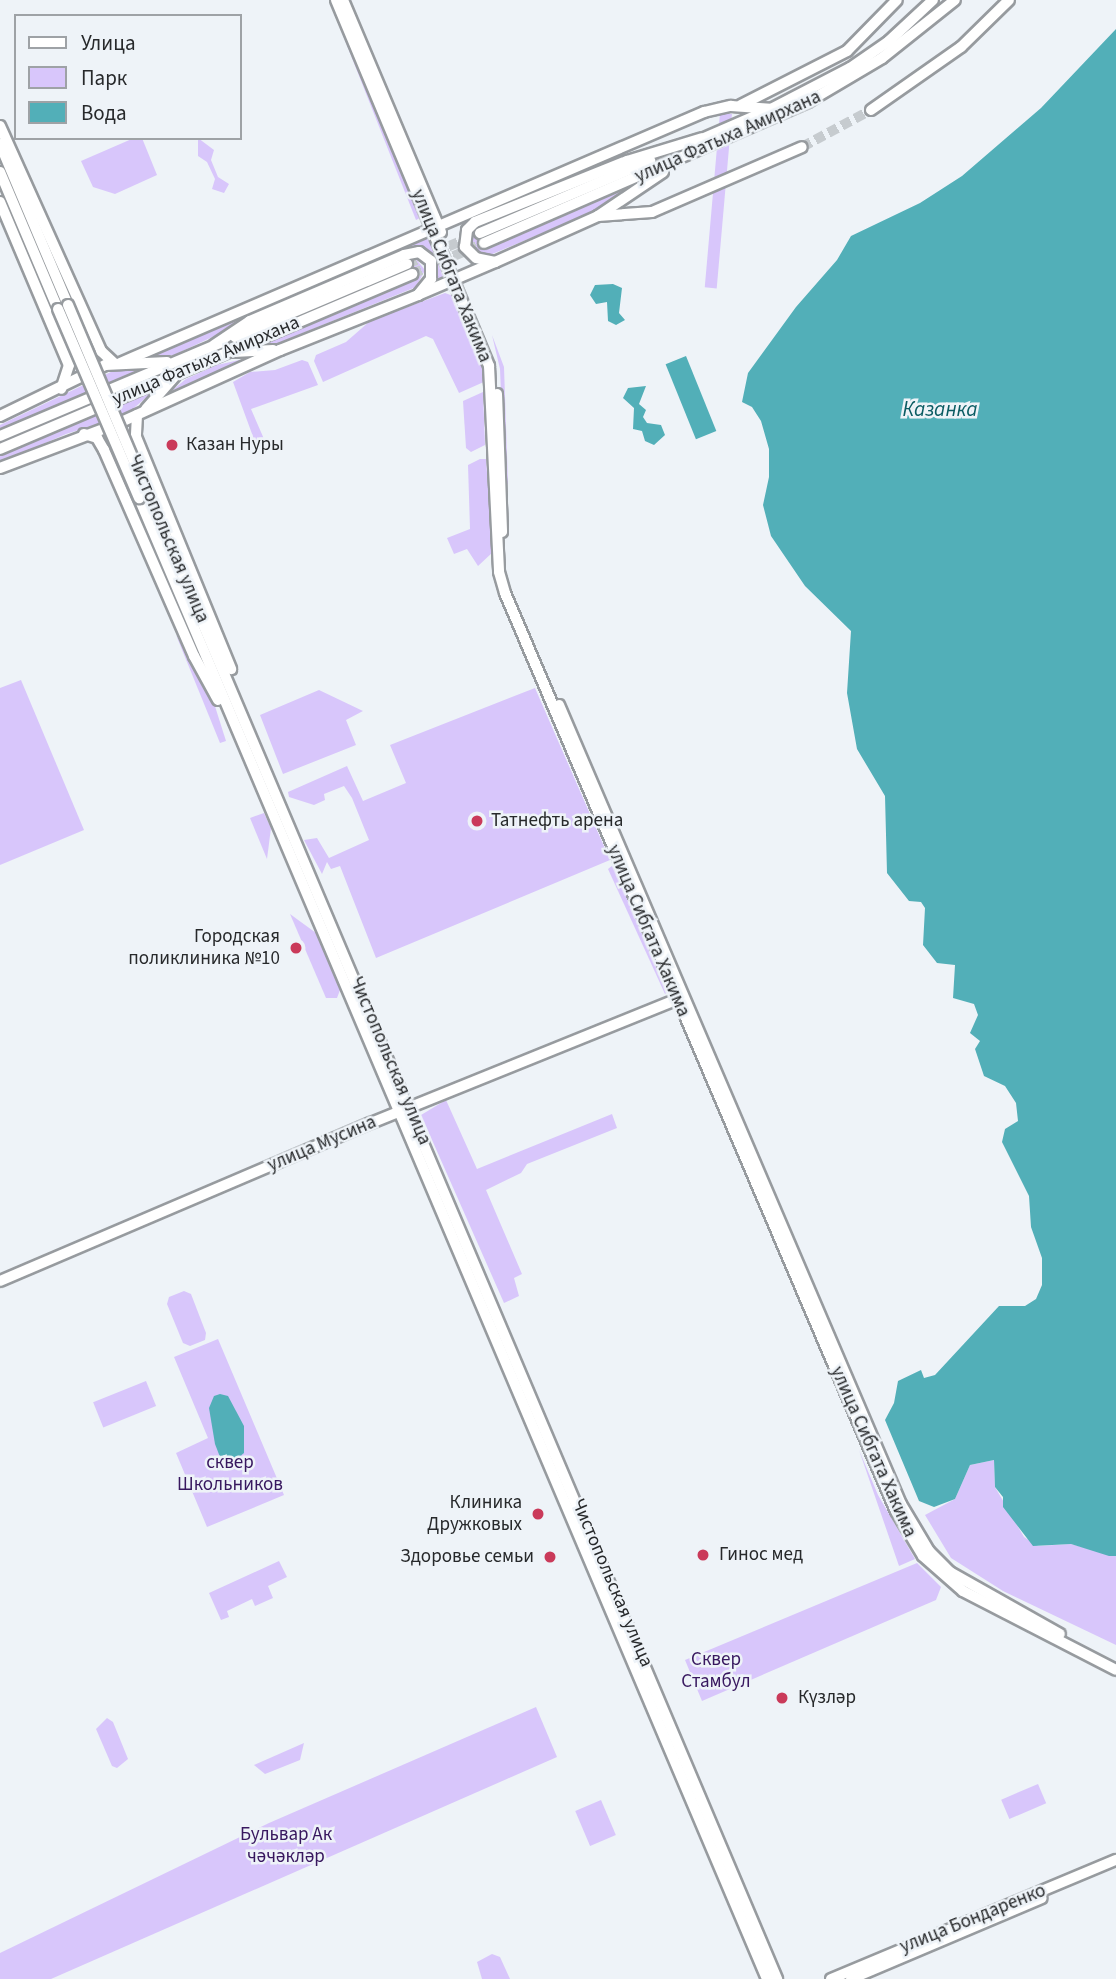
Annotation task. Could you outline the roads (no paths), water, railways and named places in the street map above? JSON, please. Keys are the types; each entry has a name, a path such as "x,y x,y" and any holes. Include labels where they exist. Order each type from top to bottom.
{"main road":[{"name":"улица Сибгата Хакима","path":"336,0 435,225"},
{"name":"улица Сибгата Хакима","path":"343,0 495,365 506,578 911,1539 941,1573 970,1595 1116,1670"},
{"path":"737,106 847,51 897,0"},
{"name":"улица Фатыха Амирхана","path":"933,0 865,58 771,109 482,238 686,156 829,92 882,58 955,0"},
{"path":"871,110 961,47 1009,0"},
{"path":"0,416 60,390 87,372 117,363 306,280 705,112 737,106 771,109"},
{"path":"0,126 103,355 117,363 175,368"},
{"path":"495,262 470,254 464,243 467,230 627,161 702,138"},
{"name":"Чистопольская улица","path":"0,144 63,307"},
{"path":"598,216 652,212 802,147"},
{"path":"0,468 80,434 141,413 279,350 457,279 598,216 686,156"},
{"name":"Чистопольская улица","path":"0,172 241,707 404,1110 767,1979"},
{"path":"540,197 554,177"},
{"path":"0,202 59,340 69,370 60,390"},
{"path":"219,349 250,321 327,286 419,252 431,261 432,272 418,295"},
{"name":"улица Фатыха Амирхана","path":"0,449 175,368 410,269"},
{"path":"306,280 327,286"},
{"path":"59,340 77,344 90,325"},
{"path":"219,349 279,350"},
{"path":"175,368 141,413 136,437 221,640 241,707"},
{"name":"улица Фатыха Амирхана","path":"0,436 175,368"},
{"path":"80,434 97,438 118,479 194,656 235,728"},
{"path":"118,479 119,470 130,459 148,466"},
{"name":"Чистопольская улица","path":"144,496 235,728 404,1110 777,1979"},
{"name":"улица Сибгата Хакима","path":"681,998 916,1533 967,1585 1116,1663"},
{"name":"улица Мусина","path":"0,1281 404,1110 681,998"},
{"name":"улица Бондаренко","path":"831,1979 1116,1860"},
{"name":"улица Бондаренко","path":"851,1979 1116,1866"}],"water":[{"name":"Казанка","path":"1116,29 1116,1556 1109,1556 1071,1544 1033,1546 1003,1507 1003,1497 995,1487 994,1460 970,1465 955,1499 934,1507 919,1501 885,1420 894,1403 898,1381 921,1370 924,1378 935,1375 999,1306 1025,1306 1036,1299 1042,1285 1042,1258 1031,1227 1029,1196 1002,1142 1005,1129 1018,1121 1016,1103 1005,1086 984,1076 975,1049 980,1041 970,1033 978,1015 974,1004 953,998 955,965 937,963 923,945 925,908 921,902 909,901 887,873 885,796 857,749 847,693 851,631 805,586 771,536 763,505 769,477 769,449 761,421 752,407 742,402 748,373 796,307 837,260 851,236 920,203 962,176 1041,108"},
{"path":"613,284 622,288 619,313 625,320 616,325 608,321 607,302 596,304 590,295 595,285"},
{"path":"686,356 716,431 696,439 666,364"},
{"path":"646,386 639,404 646,410 643,417 647,423 661,425 665,435 654,445 645,441 642,431 633,429 634,408 623,398 628,388"},
{"path":"214,1396 228,1396 244,1426 244,1453 233,1462 220,1457 215,1444 209,1408"}],"tunnel":[{"path":"802,147 871,110"},
{"path":"407,264 480,233"},
{"path":"412,274 484,243"}],"place":[{"name":"Казан Нуры","path":"172,445"},
{"name":"Татнефть арена","path":"477,821"},
{"name":"Городская поликлиника №10","path":"296,948"},
{"name":"Клиника Дружковых","path":"538,1514"},
{"name":"Гинос мед","path":"703,1555"},
{"name":"Здоровье семьи","path":"550,1557"},
{"name":"Күзләр","path":"782,1698"}],"park label":[{"name":"сквер Школьников","path":"230,1474"},
{"name":"Сквер Стамбул","path":"716,1671"},
{"name":"Бульвар Ак чәчәкләр","path":"286,1846"}]}
